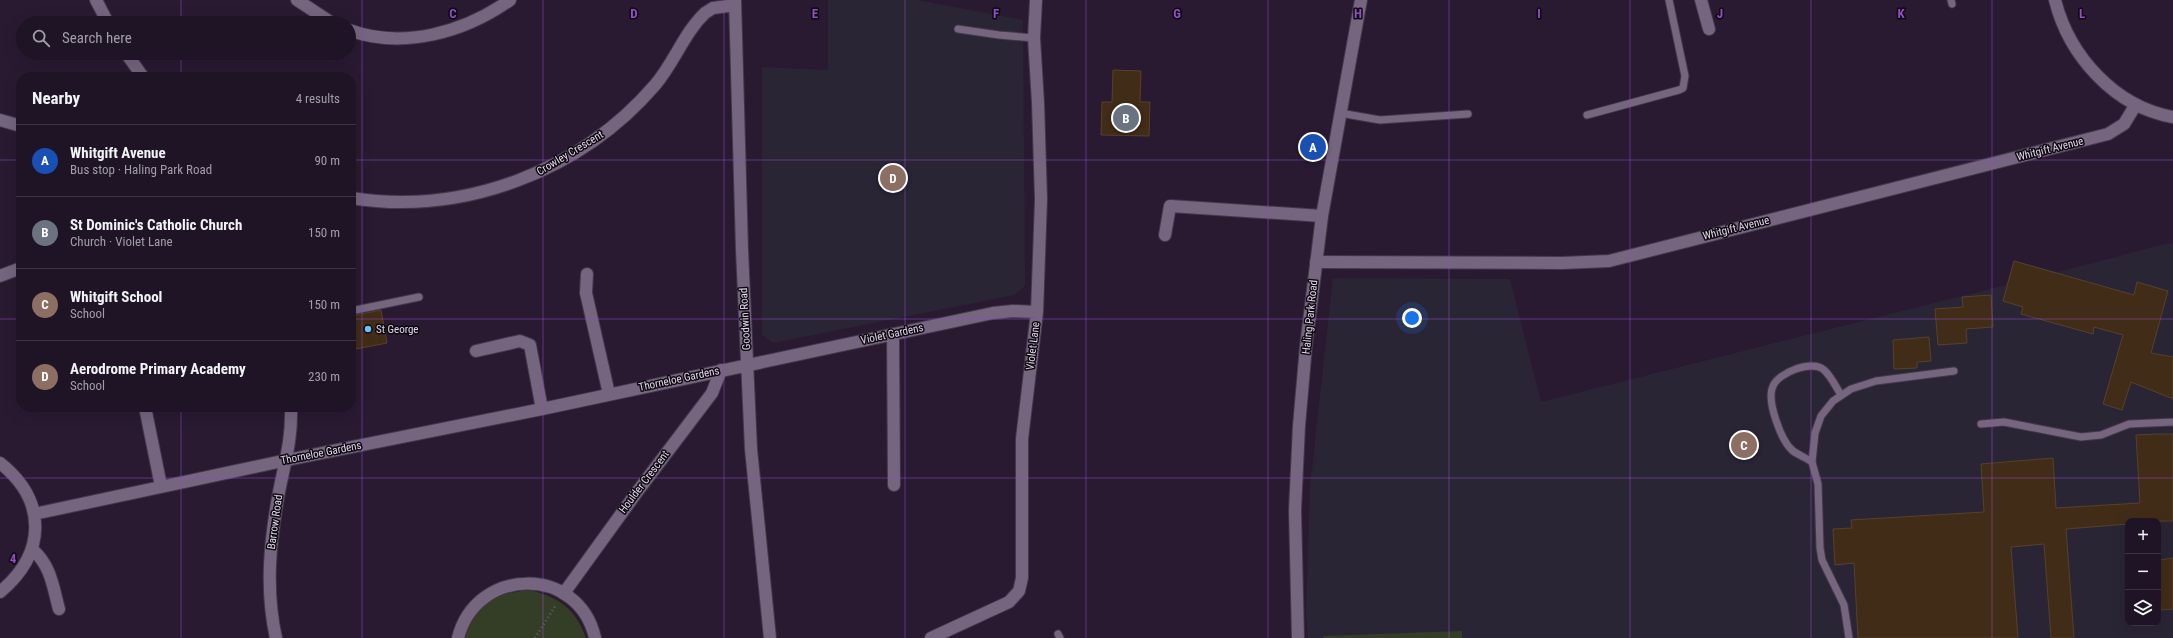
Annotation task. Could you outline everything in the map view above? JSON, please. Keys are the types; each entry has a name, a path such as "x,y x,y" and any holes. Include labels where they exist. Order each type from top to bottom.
{"street":[{"path":"96,0 104,16"},
{"path":"297,0 321,16"},
{"path":"356,33 394,38 429,36 461,27 492,13 510,0"},
{"name":"Violet Lane","path":"931,638 1009,602 1019,590 1023,564 1022,439 1037,312 1040,199 1038,103 1034,38 1036,0"},
{"name":"Haling Park Road","path":"1298,638 1295,510 1306,346 1322,216 1361,0"},
{"path":"1701,0 1709,30"},
{"path":"2055,0 2062,22 2075,47 2111,89 2135,106 2147,111 2173,117"},
{"name":"Crowley Crescent","path":"356,198 400,202 444,200 492,190 548,168 600,136 641,100 660,79 705,13 713,8 735,2"},
{"name":"Goodwin Road","path":"735,2 742,250 752,457 770,638"},
{"path":"131,60 139,72"},
{"name":"Whitgift Avenue","path":"1316,262 1562,263 1609,260 2108,134 2124,124 2135,106"},
{"path":"0,120 16,125"},
{"path":"1165,235 1170,206 1322,216"},
{"path":"0,276 16,270"},
{"path":"587,274 586,293 609,394"},
{"name":"Violet Gardens","path":"748,364 999,312 1037,312"},
{"path":"893,334 894,485"},
{"path":"476,351 520,341 530,345 542,409"},
{"name":"Thorneloe Gardens","path":"34,514 161,486 542,409 748,364"},
{"name":"Houlder Crescent","path":"564,593 636,492 712,393 721,370"},
{"path":"146,412 161,486"},
{"name":"Barrow Road","path":"276,638 270,600 270,567 277,502 291,435 291,412"},
{"path":"0,463 20,484 34,514 36,536 33,550 19,573 0,592"},
{"path":"33,550 43,559 48,568 59,609"},
{"path":"458,638 461,625 474,604 494,590 517,583 542,584 564,593 581,608 593,627 595,638"}],"lane":[{"path":"1587,115 1683,88 1685,76 1669,0"},
{"path":"958,29 1034,38"},
{"path":"1340,113 1380,120 1468,114"},
{"path":"356,310 419,298"},
{"path":"1812,462 1793,450 1784,440 1777,426 1772,400 1772,387 1776,379 1790,371 1808,366 1818,366 1824,370 1841,395"},
{"path":"1849,638 1844,605 1822,560 1820,548 1818,484 1812,462 1815,433 1821,416 1833,401 1850,389 1876,381 1954,371"},
{"path":"1981,424 2004,422 2081,436 2101,436 2129,424 2173,422"}],"path":[{"path":"535,638 564,593"}],"shaded area":[{"path":"828,0 917,0 1023,20 1025,286 1014,295 773,343 762,335 762,67 828,70"},
{"path":"2173,242 2173,638 1308,638 1306,614 1310,487 1333,278 1510,279 1541,402 2006,285 2014,261 2058,272"}],"green space":[{"path":"530,590 550,597 565,606 577,619 586,638 463,638 475,616 488,602 505,594"},
{"path":"1462,631 1462,638 1323,638 1323,636"}],"building":[{"path":"1113,70 1141,71 1140,102 1150,102 1149,136 1101,135 1102,102 1112,102"},
{"path":"2014,261 2134,295 2137,282 2168,291 2151,353 2173,357 2173,399 2131,382 2122,410 2103,404 2123,335 2094,327 2093,334 2021,314 2023,307 2003,301"},
{"path":"1991,295 1993,327 1966,329 1967,343 1938,345 1935,309 1963,307 1962,297"},
{"name":"St George","path":"381,310 387,343 356,349 356,315"},
{"path":"1929,337 1931,361 1917,362 1917,368 1894,369 1893,340"},
{"path":"2173,434 2173,521 2161,521 2161,518 2125,518 2125,524 2066,529 2074,638 2051,638 2044,544 2011,547 2018,638 1858,638 1854,563 1835,565 1833,529 1852,528 1851,520 1984,512 1981,464 2053,458 2056,508 2140,503 2136,435"},
{"path":"2173,558 2173,609 2161,610 2161,560"}],"place":[{"name":"St Dominic's Catholic Church","path":"1126,118"},
{"name":"Whitgift Avenue","path":"1313,147"},
{"name":"Aerodrome Primary Academy","path":"893,178"},
{"name":"St George","path":"368,329"},
{"name":"Whitgift School","path":"1744,445"}]}
